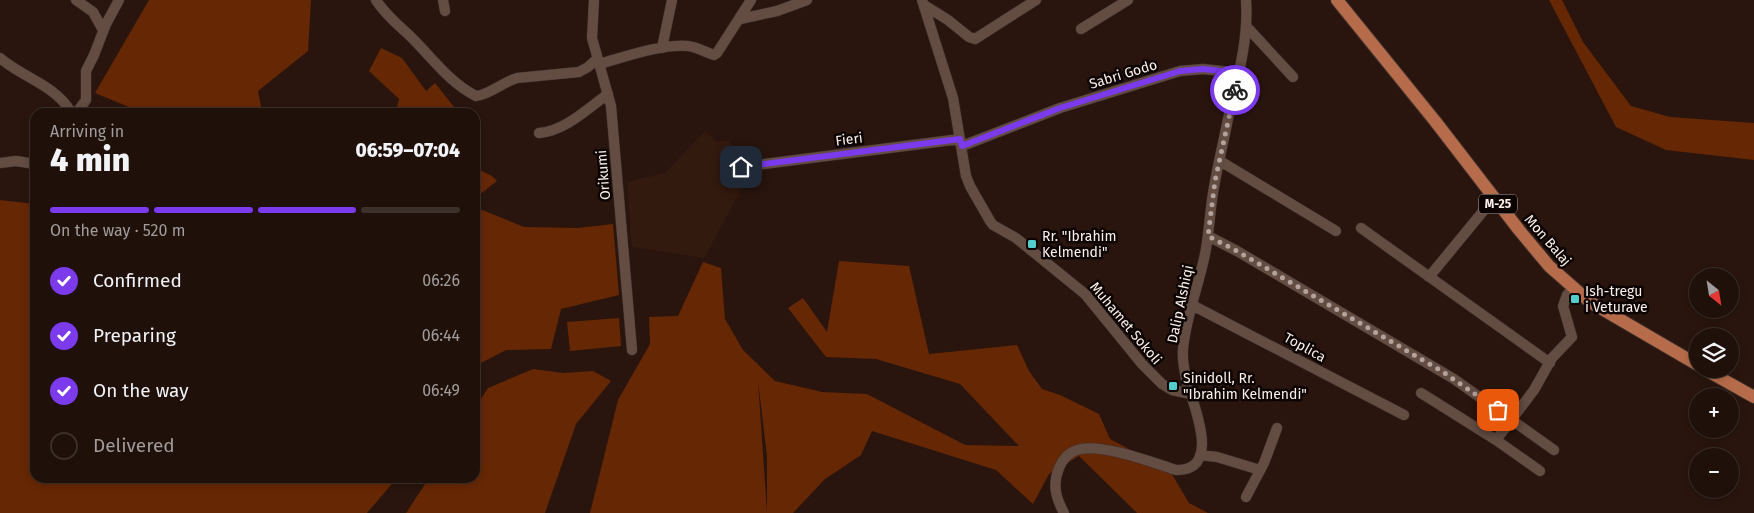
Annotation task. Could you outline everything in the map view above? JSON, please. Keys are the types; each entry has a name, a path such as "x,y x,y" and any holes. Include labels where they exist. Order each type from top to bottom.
{"main road":[{"name":"Mon Balaj","path":"1337,0 1549,266 1590,302 1689,360"},
{"path":"1720,378 1754,397"}],"street":[{"path":"76,0 92,12 103,30"},
{"path":"80,108 86,100 86,71 103,30 119,0"},
{"path":"376,0 388,16 413,39 439,68 476,96 482,95 508,80 579,72 598,61 662,48 687,46 714,55 718,53 751,0"},
{"path":"443,0 446,11"},
{"name":"Orikumi","path":"594,0 592,38 608,94 612,121 632,350"},
{"path":"662,48 672,0"},
{"path":"740,19 777,11 807,0"},
{"path":"923,2 969,37 975,39 1036,0"},
{"path":"1081,29 1128,0"},
{"name":"Dalip Alshiqi","path":"1200,455 1202,427 1183,364 1183,350 1206,250 1213,193 1239,73 1246,26 1246,0"},
{"name":"Muhamet Sokoli","path":"923,2 953,98 966,176 993,225 1016,238 1085,294 1142,364 1162,384 1172,390 1191,394"},
{"path":"1246,26 1293,77"},
{"path":"0,58 4,66 44,85 68,108"},
{"name":"Sabri Godo","path":"961,142 1060,108 1180,71 1203,69 1239,73"},
{"path":"539,133 550,132 562,127 608,94"},
{"name":"Fieri","path":"741,167 961,142"},
{"path":"1220,161 1336,231"},
{"path":"0,163 30,163"},
{"path":"1429,276 1494,198"},
{"path":"1361,228 1550,363"},
{"path":"1208,236 1237,251 1443,372 1554,450"},
{"path":"1496,440 1534,390 1550,363 1572,337 1563,306 1567,295 1573,288"},
{"name":"Toplica","path":"1192,305 1404,416"},
{"path":"1420,393 1496,440 1540,471"},
{"path":"1246,497 1260,470 1277,428"},
{"path":"1064,513 1054,489 1056,479 1059,467 1065,458 1071,452 1079,449 1107,450 1176,470 1184,470 1190,467 1200,455 1218,457 1260,470"}],"shaded area":[{"path":"149,0 311,0 308,51 258,91 261,108 130,108 95,93"},
{"path":"1549,0 1562,0 1583,42 1631,106 1670,117 1754,123 1754,160 1666,150 1616,127"},
{"path":"381,48 402,58 426,91 435,83 455,108 397,108 399,99 369,71"},
{"path":"705,131 717,142 730,140 740,192 704,258 632,247 627,182 665,173"},
{"path":"480,170 492,176 497,181 480,194"},
{"path":"0,200 30,203 30,483 393,483 367,513 0,513"},
{"path":"480,209 524,227 578,228 613,224 619,295 561,309 551,349 506,350 480,363"},
{"path":"839,261 909,266 929,354 1017,345 1029,371 1042,389 1060,395 1099,414 1110,439 1170,471 1189,503 1208,513 1137,513 1079,456 1049,474 1033,504 996,470 872,431 861,455 825,479 793,513 590,513 618,400 650,344 649,317 678,316 703,262 721,268 725,319 743,350 775,381 822,392 867,394 965,445 1019,446 960,384 876,359 826,357 788,308 803,298 827,332","holes":["758,381 767,456 767,512"]},
{"path":"619,318 621,346 570,351 567,322"},
{"path":"533,369 563,373 593,371 611,381 576,424 545,513 406,513 426,483 480,483 480,400 488,388"}],"way so far":[{"path":"1235,90 1215,181 1208,236 1237,251 1443,372 1498,410"}],"place":[{"name":"Rr. \"Ibrahim Kelmendi\"","path":"1032,244"},
{"name":"Ish-tregu i Veturave","path":"1575,299"},
{"name":"Sinidoll, Rr. \"Ibrahim Kelmendi\"","path":"1173,386"}],"route":[{"path":"741,167 960,139 962,146 1060,108 1180,71 1203,69 1239,73 1235,90"}]}
